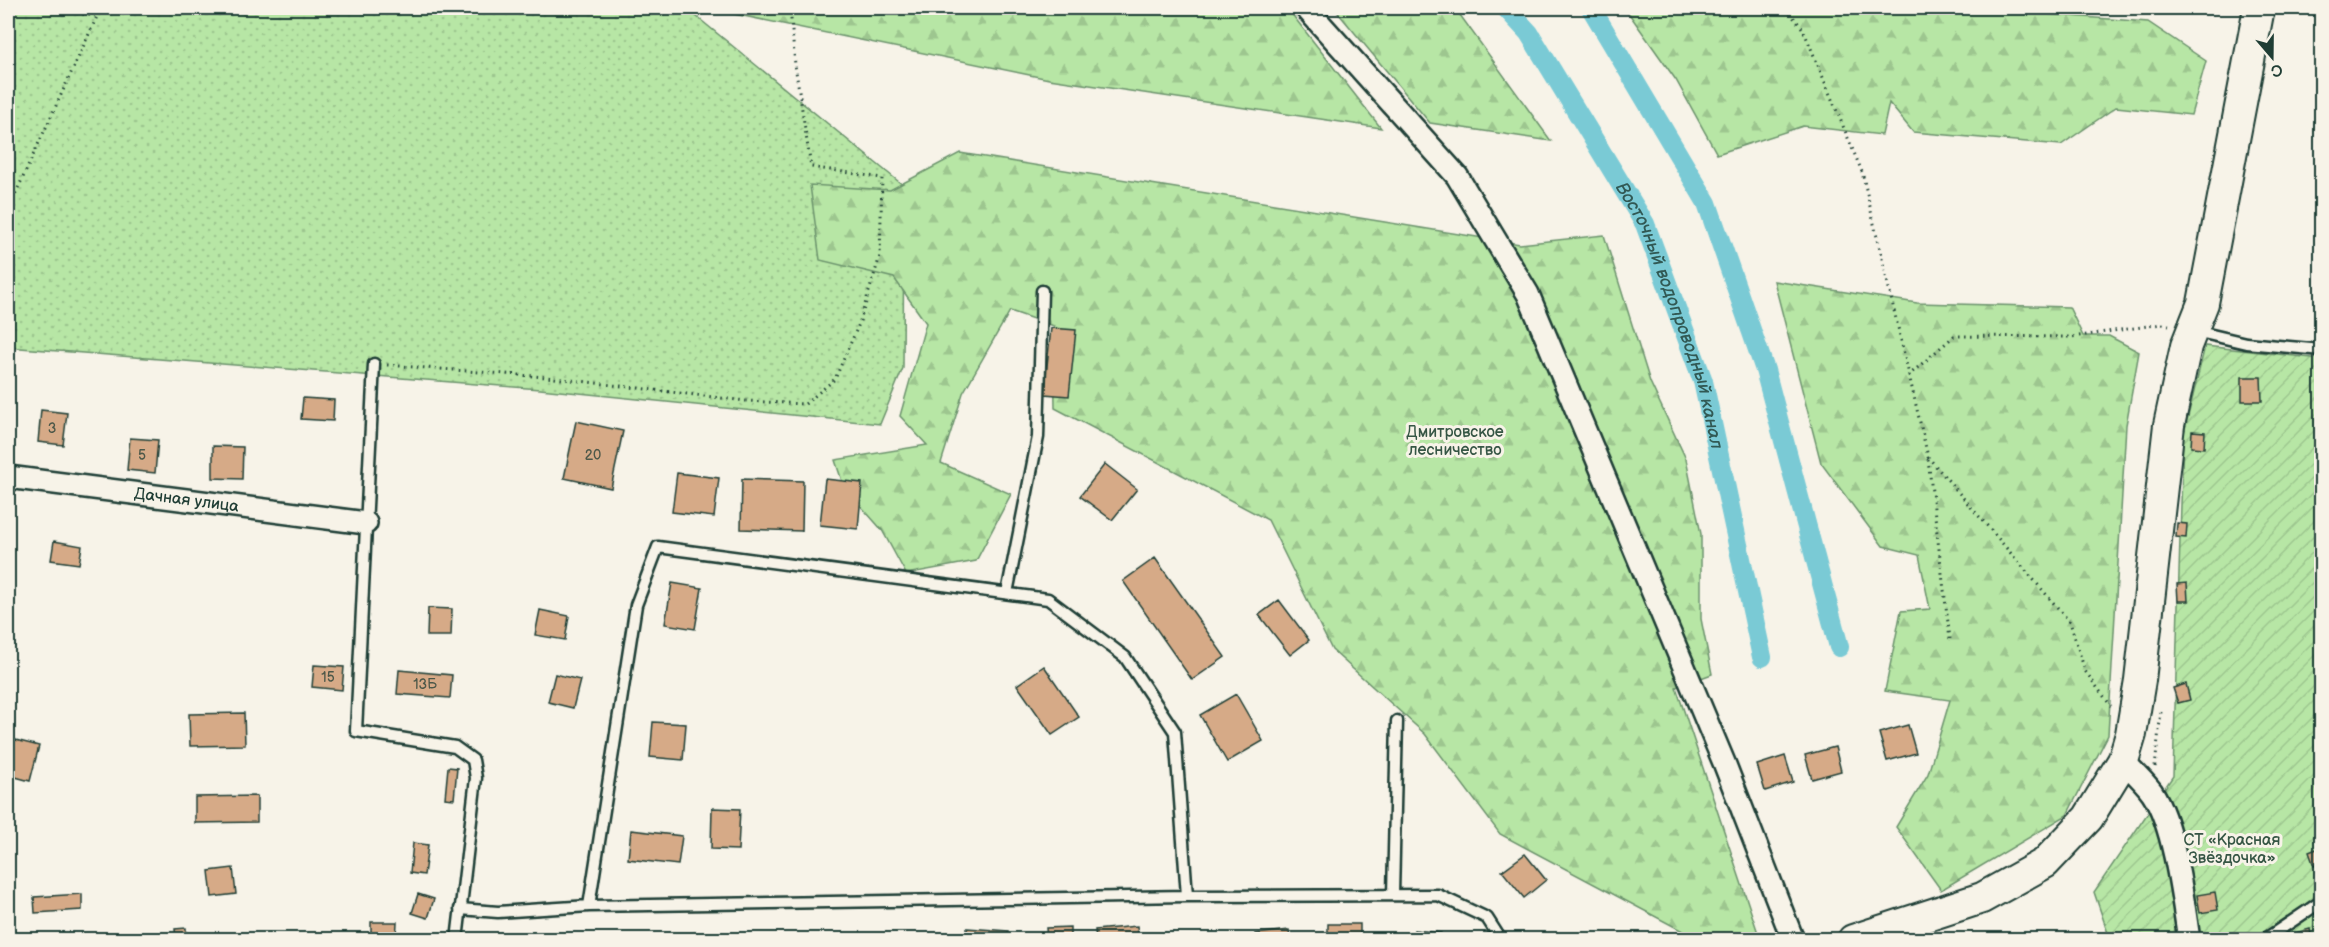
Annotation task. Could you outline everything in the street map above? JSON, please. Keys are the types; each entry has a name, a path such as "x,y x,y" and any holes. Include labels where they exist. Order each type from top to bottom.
{"main road":[{"path":"1853,939 1982,898 2045,863 2088,818 2128,748 2169,425 2192,330 2203,303 2259,8"}],"street":[{"path":"1306,8 1457,176 1528,294 1720,754 1793,939"},
{"name":"Дачная улица","path":"8,477 366,523"},
{"path":"2128,748 2164,817 2183,898 2189,939"}],"lane":[{"path":"1007,593 1038,437 1042,291"},
{"path":"2192,330 2246,343 2322,350"},
{"path":"374,364 356,731 455,747 473,760 476,778 457,939"},
{"path":"589,906 636,605 658,548 1048,599 1125,657 1175,732 1186,896"},
{"path":"1393,896 1396,721"},
{"path":"460,909 498,912 589,906 1186,896 1438,896 1487,918 1501,939"},
{"path":"2264,939 2322,900"}],"path":[{"path":"41,8 95,16"},
{"path":"8,210 95,16 101,8"},
{"path":"374,364 546,376 746,400 805,404 835,379 859,324 880,256 882,178 811,167 795,65 790,8"},
{"path":"1786,8 1803,29 1862,172 1928,457 1950,639"},
{"path":"1908,376 1954,336 2072,337 2162,324 2192,330"},
{"path":"1928,457 2070,622 2085,671 2128,748"}],"green space":[{"path":"8,8 686,8 904,186 903,368 880,424 540,389 8,347"},
{"path":"705,8 1287,8 1381,128 1049,79"},
{"path":"1334,8 1455,8 1551,141 1430,123"},
{"path":"1625,8 1968,8 2148,22 2206,61 2191,115 2116,107 2061,145 1913,132 1889,103 1882,135 1803,126 1717,154 1676,80"},
{"name":"Дмитровское лесничество","path":"960,153 1520,244 1604,235 1650,382 1686,459 1701,534 1701,619 1712,674 1676,687 1760,939 1718,940 1692,936 1500,834 1425,734 1332,650 1268,520 1055,408 1054,326 1010,311 963,393 941,463 1011,494 976,561 906,574 882,530 844,487 835,460 927,445 900,416 926,323 894,278 820,260 810,185 890,190"},
{"path":"1774,281 1917,303 2069,307 2083,336 2109,336 2139,352 2126,425 2108,735 2067,815 1941,890 1896,827 1928,774 1950,700 1885,691 1901,611 1930,609 1919,555 1883,546 1821,463"},
{"name":"СТ «Красная Звёздочка»","path":"2205,346 2321,359 2321,939 2110,939 2094,892 2173,776 2183,437"}],"building":[{"path":"1051,328 1076,330 1069,396 1044,394"},
{"path":"2242,377 2261,377 2262,401 2242,401"},
{"path":"303,398 334,400 333,421 301,419"},
{"path":"41,410 67,413 63,445 38,442"},
{"path":"576,421 623,431 611,488 564,478"},
{"path":"2192,431 2205,432 2204,448 2191,447"},
{"path":"130,438 158,440 155,473 127,470"},
{"path":"213,446 243,447 242,479 213,478"},
{"path":"1105,464 1137,489 1112,520 1080,496"},
{"path":"677,473 719,478 714,517 672,512"},
{"path":"742,479 803,481 802,531 741,529"},
{"path":"825,479 862,483 858,529 820,525"},
{"path":"2177,523 2187,524 2186,538 2176,537"},
{"path":"54,541 82,546 79,564 51,560"},
{"path":"1155,558 1225,657 1192,680 1123,581"},
{"path":"672,583 702,588 695,629 665,624"},
{"path":"2187,583 2188,601 2178,601 2177,584"},
{"path":"1279,600 1309,640 1290,655 1259,615"},
{"path":"428,608 452,609 451,636 427,636"},
{"path":"540,610 569,616 565,640 535,635"},
{"path":"314,665 344,667 342,690 312,687"},
{"path":"1044,666 1079,717 1052,735 1017,685"},
{"path":"399,670 452,675 450,698 397,694"},
{"path":"555,674 580,680 573,708 548,702"},
{"path":"2186,684 2190,700 2178,703 2173,688"},
{"path":"1236,694 1263,741 1227,762 1200,715"},
{"path":"244,713 245,745 190,746 189,714"},
{"path":"653,722 686,724 683,760 650,757"},
{"path":"1908,725 1916,753 1887,761 1879,733"},
{"path":"8,738 39,746 30,781 8,775"},
{"path":"1835,747 1841,771 1812,779 1805,755"},
{"path":"1785,756 1793,782 1765,791 1757,765"},
{"path":"448,767 457,768 454,799 445,798"},
{"path":"257,796 257,822 195,823 195,797"},
{"path":"712,808 740,809 738,850 711,849"},
{"path":"631,830 682,836 678,865 628,859"},
{"path":"413,843 428,845 424,875 410,873"},
{"path":"2319,848 2322,864 2314,866 2309,852"},
{"path":"1525,854 1546,880 1524,898 1502,871"},
{"path":"233,868 236,894 212,897 209,871"},
{"path":"2215,892 2218,910 2200,913 2197,895"},
{"path":"82,894 82,910 35,913 34,897"},
{"path":"418,894 434,899 428,918 412,913"},
{"path":"371,922 397,922 396,940 371,940"},
{"path":"1328,924 1360,924 1360,940 1328,940"},
{"path":"1137,926 1138,940 1096,940 1095,930"},
{"path":"1070,927 1070,940 1047,940 1046,928"},
{"path":"186,928 187,940 176,940 175,929"},
{"path":"967,928 1008,931 1007,940 967,940"},
{"path":"2310,929 2312,940 2293,940 2292,934"},
{"path":"1289,930 1290,940 1256,940 1255,934"},
{"path":"1414,930 1441,933 1440,940 1413,940"},
{"path":"706,932 706,940 665,940 665,934"}],"waterway":[{"name":"Восточный водопроводный канал","path":"1506,8 1529,33 1645,224 1703,381 1762,657"},
{"name":"Восточный водопроводный канал","path":"1591,8 1707,203 1765,370 1839,647"}]}
